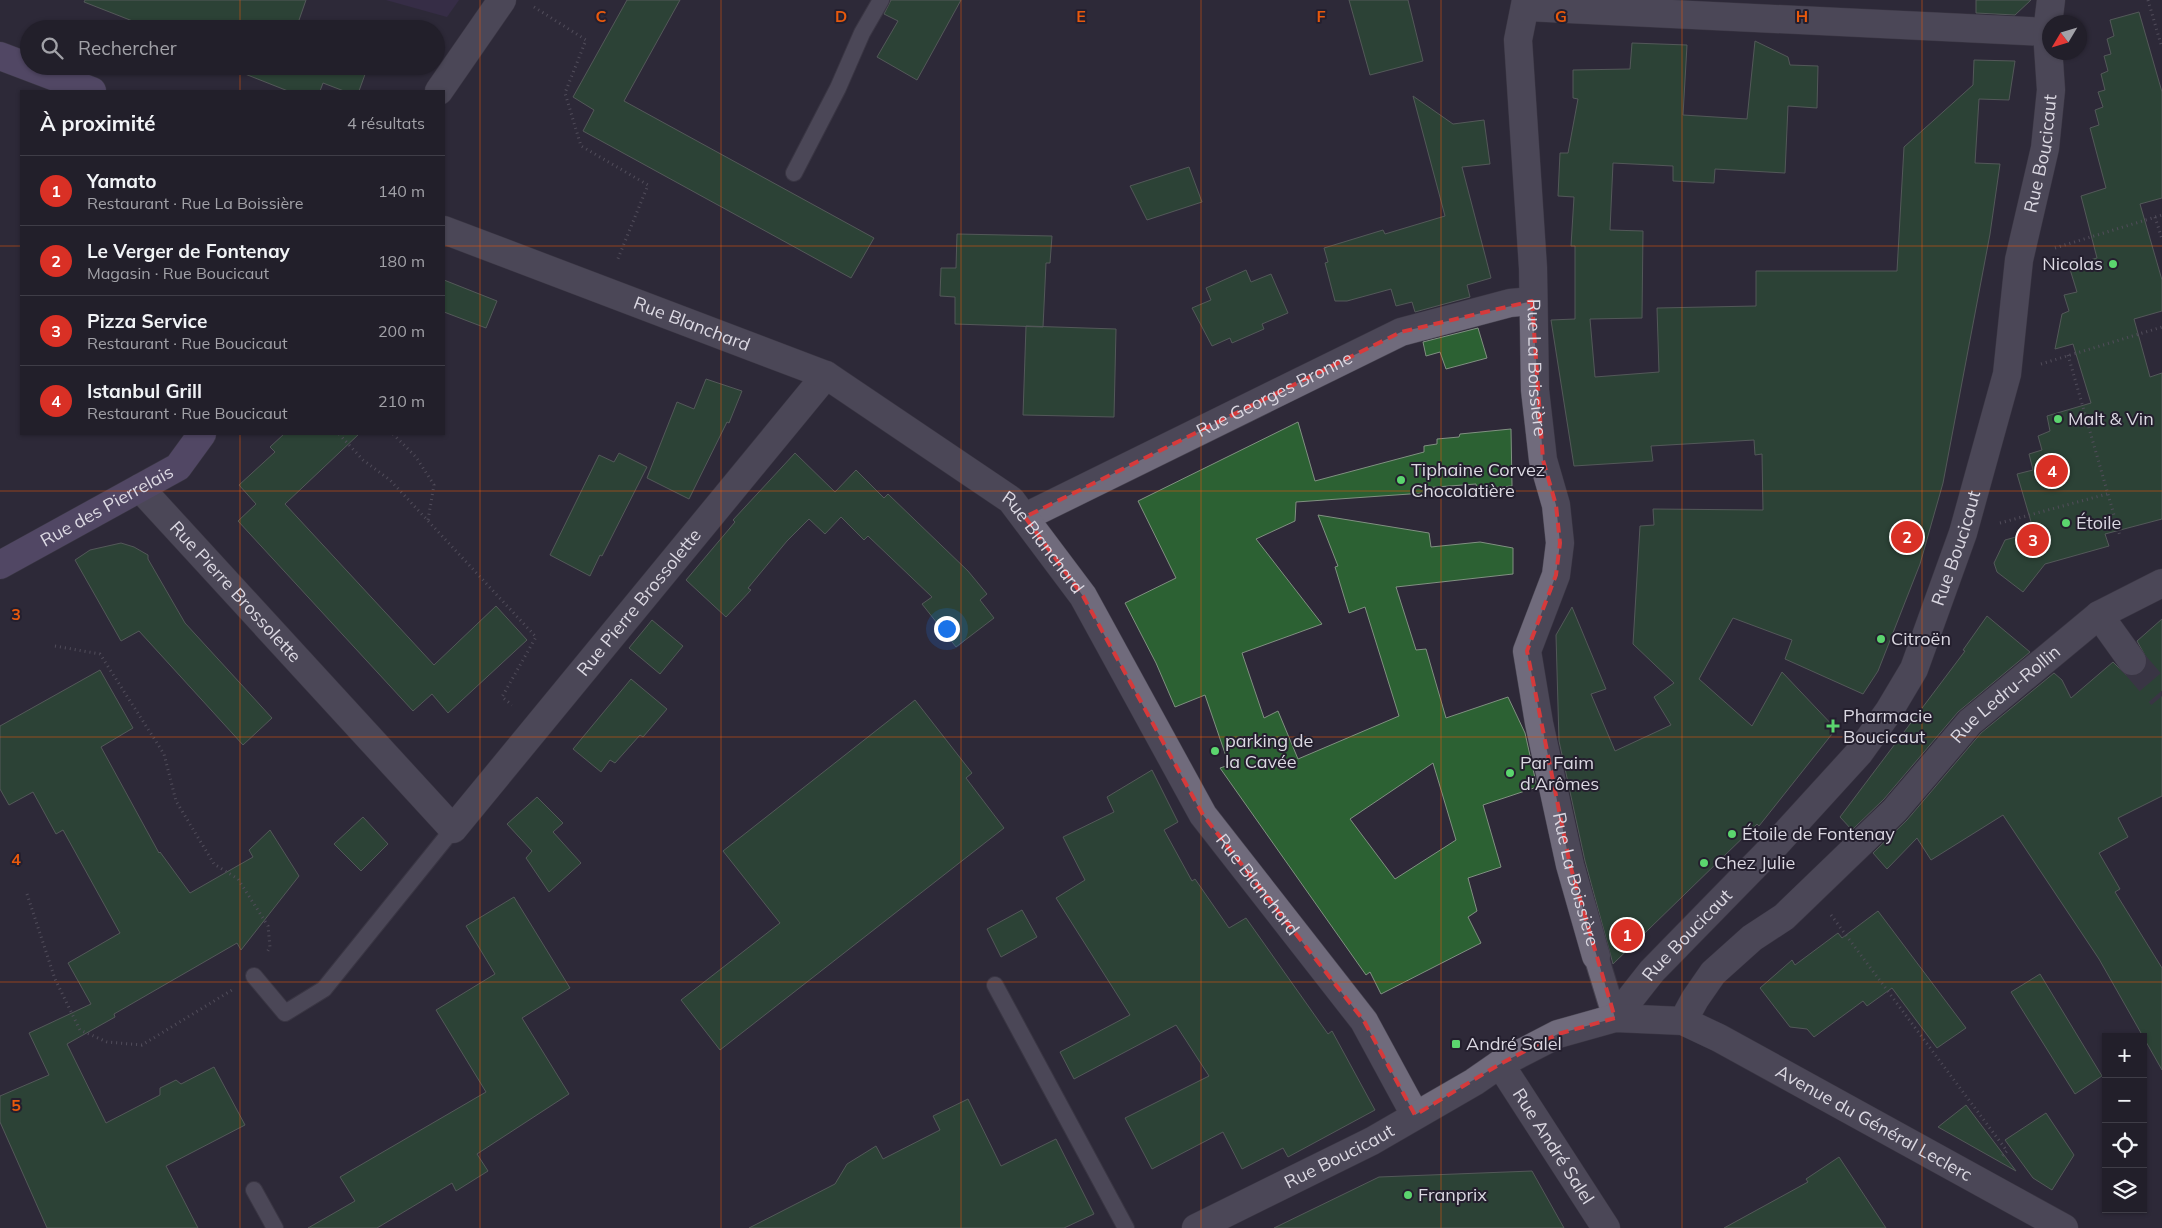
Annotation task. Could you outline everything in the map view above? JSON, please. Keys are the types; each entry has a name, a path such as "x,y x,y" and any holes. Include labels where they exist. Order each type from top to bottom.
{"main road":[{"path":"0,56 20,64"},
{"path":"50,75 89,90"},
{"name":"Rue des Pierrelais","path":"0,565 178,466 201,435"}],"street":[{"path":"440,90 502,0"},
{"name":"Rue Boucicaut","path":"2049,15 2051,0"},
{"path":"1526,4 2042,32"},
{"name":"Rue La Boissière","path":"1526,4 1518,40 1533,268 1532,301 1535,390 1543,460 1556,505 1560,543 1556,574 1527,651 1539,723 1570,865 1615,1018"},
{"name":"Rue Boucicaut","path":"1615,1018 1652,971 1776,844 1858,754 1890,711 1914,669 1963,533 2007,374 2019,260 2044,148 2050,90 2048,60"},
{"name":"Rue Blanchard","path":"445,230 826,376 1011,500 1083,596 1203,815 1364,1021 1415,1115"},
{"name":"Rue Georges Bronne","path":"1025,517 1401,332 1510,303 1532,301"},
{"name":"Rue Pierre Brossolette","path":"140,488 453,829 826,376"},
{"name":"Rue Ledru-Rollin","path":"1684,1022 1695,999 1713,973 1752,938 1784,917 1895,810 1970,722 2099,615 2162,583"},
{"path":"2099,615 2132,661"},
{"name":"Rue Boucicaut","path":"1196,1228 1372,1141 1474,1082 1500,1064 1558,1034 1615,1018 1684,1022"},
{"name":"Avenue du Général Leclerc","path":"1684,1022 1719,1038 2064,1228"},
{"name":"Rue André Salel","path":"1500,1064 1606,1228"}],"lane":[{"path":"794,173 881,0"},
{"name":"Rue Pierre Brossolette","path":"254,976 285,1013 324,989 453,829"},
{"path":"995,985 1126,1228"},
{"path":"254,1190 275,1228"}],"path":[{"path":"2148,0 2162,48"},
{"path":"530,5 586,40 565,93 581,146 648,185 605,292"},
{"path":"2019,260 2162,215"},
{"path":"2155,217 2162,239"},
{"path":"2007,374 2162,327"},
{"path":"2068,355 2120,536"},
{"path":"340,435 363,460 390,480 536,636 502,697 538,726"},
{"path":"394,435 416,457 434,485 428,520"},
{"path":"1963,533 2107,494"},
{"path":"27,894 55,978 80,1030 107,1042 142,1045 254,976 270,947 268,926 238,879 214,864 176,801 164,754 100,654 55,646"},
{"path":"1811,891 1843,930 2007,1151 1983,1183"}],"highlighted area":[{"path":"1532,301 1543,460 1556,505 1560,543 1556,575 1527,651 1570,865 1615,1018 1558,1034 1500,1064 1415,1115 1364,1021 1203,815 1083,596 1025,517 1401,332"}],"shaded area":[{"path":"386,0 459,0 447,17"}],"building":[{"path":"85,0 306,0 299,20 130,20 84,2"},
{"path":"627,0 680,0 624,101 874,238 851,278 583,131 594,110 573,97"},
{"path":"891,0 961,0 917,80 877,57 898,21 884,14"},
{"path":"1349,0 1408,0 1423,61 1370,75"},
{"path":"1976,0 2031,0 2015,15 1976,13"},
{"path":"2139,12 2162,92 2162,198 2140,204 2162,280 2162,311 2134,319 2150,377 2162,373 2162,519 2105,534 2109,546 2045,564 2023,592 1997,572 1994,563 2005,540 2034,532 2017,474 2033,470 2029,454 2042,450 2038,436 2050,431 2047,416 2091,403 2073,344 2055,349 2062,314 2069,311 2064,295 2077,292 2069,266 2097,258 2081,196 2106,188 2090,128 2099,125 2095,110 2103,107 2098,92 2105,90 2101,74 2108,71 2104,56 2111,54 2107,39 2114,36 2110,20"},
{"path":"1755,41 1788,57 1790,65 1818,66 1817,108 1788,106 1785,173 1715,169 1714,183 1673,181 1673,166 1613,163 1610,230 1643,231 1642,318 1590,319 1595,377 1659,372 1657,308 1756,306 1756,271 1897,271 1904,147 1973,85 1974,60 2015,61 2009,100 1979,99 1975,163 2000,164 1990,234 1943,483 1920,564 1878,671 1863,694 1785,659 1792,640 1733,618 1699,679 1752,726 1782,672 1836,729 1759,826 1757,824 1613,964 1585,861 1559,741 1556,635 1572,607 1606,689 1591,694 1615,751 1671,725 1654,697 1674,683 1633,644 1640,526 1654,525 1653,509 1763,510 1762,454 1755,455 1754,440 1651,446 1653,461 1574,466 1551,320 1575,319 1575,246 1571,246 1574,197 1558,196 1560,153 1568,153 1578,99 1573,98 1573,70 1630,69 1632,43 1687,45 1683,115 1747,119"},
{"path":"248,75 365,75 359,90 341,90 323,83 320,90 285,90"},
{"path":"1413,96 1453,124 1484,120 1490,164 1462,167 1491,278 1467,285 1470,297 1415,312 1412,302 1396,306 1391,289 1347,301 1335,301 1325,263 1328,262 1324,248 1383,230 1385,234 1445,216"},
{"path":"1189,167 1202,202 1147,220 1130,186"},
{"path":"957,234 1052,236 1050,263 1046,263 1043,327 955,324 955,297 940,296 941,268 956,268"},
{"path":"1246,270 1251,282 1271,274 1288,313 1262,324 1264,329 1232,343 1230,338 1212,346 1192,308 1211,300 1206,288"},
{"path":"445,280 497,301 486,328 445,312"},
{"path":"1026,326 1116,329 1114,417 1023,415"},
{"path":"1478,328 1487,358 1446,369 1440,352 1426,356 1423,342"},
{"path":"706,379 742,391 729,423 727,422 689,499 647,478 677,402 694,409"},
{"path":"1298,422 1315,481 1424,452 1424,446 1437,444 1437,439 1459,437 1460,434 1511,429 1512,486 1477,489 1476,484 1423,488 1424,493 1296,502 1295,521 1256,539 1322,624 1242,653 1264,718 1278,711 1298,759 1399,716 1365,607 1349,613 1335,567 1338,566 1318,515 1429,533 1431,547 1480,542 1513,548 1513,574 1396,587 1416,650 1426,649 1446,718 1508,697 1525,733 1537,787 1483,805 1501,867 1468,878 1477,911 1468,917 1481,943 1381,994 1370,972 1366,975 1220,768 1229,765 1205,695 1175,707 1156,663 1125,603 1176,578 1138,501","holes":["1433,763 1456,840 1395,879 1350,819"]},
{"path":"283,435 358,435 285,504 434,665 496,606 527,640 448,713 432,694 413,711 238,521 256,504 239,485 275,452 270,447"},
{"path":"619,453 647,467 590,576 550,555 599,455 614,462"},
{"path":"795,453 835,492 856,470 884,498 888,494 968,571 987,594 980,600 994,618 956,647 922,604 932,597 868,536 864,540 841,517 825,534 809,519 787,541 748,588 751,590 726,617 686,580 735,522 733,520"},
{"path":"121,543 134,547 148,555 148,559 185,623 272,718 243,745 139,631 121,641 75,560 90,550"},
{"path":"1987,616 2030,652 1958,712 1884,799 1852,830 1840,817 1965,651 1963,650"},
{"path":"2162,619 2162,796 2118,818 2128,837 2099,853 2120,889 2115,892 2162,968 2162,1070 2147,1044 2147,1033 2141,1033 2099,959 2003,815 1931,860 1917,838 1887,869 1873,853 1907,820 1981,733 2054,673 2062,680 2071,698 2113,662 2126,675 2134,676 2141,673 2146,667 2147,659 2137,641"},
{"path":"652,620 683,646 660,674 629,648"},
{"path":"100,670 133,728 101,747 159,853 190,893 253,857 249,850 270,830 299,876 241,950 237,943 114,1014 115,1017 67,1044 106,1123 160,1095 160,1088 176,1080 181,1084 214,1067 245,1125 166,1166 198,1228 47,1228 0,1122 0,1096 49,1075 29,1033 91,1004 68,963 120,933 63,830 56,834 33,792 9,805 0,789 0,726"},
{"path":"631,679 667,709 643,737 640,735 615,763 610,760 601,772 573,749"},
{"path":"915,700 972,773 966,778 1004,828 720,1050 681,1000 780,923 723,851"},
{"path":"1152,770 1178,822 1164,830 1192,881 1195,879 1229,928 1246,918 1328,1034 1332,1031 1375,1110 1288,1157 1283,1148 1242,1169 1223,1132 1152,1169 1125,1118 1209,1076 1176,1025 1074,1079 1060,1052 1130,1015 1056,898 1085,880 1063,837 1114,812 1107,797"},
{"path":"537,797 563,823 553,832 581,863 549,892 526,858 532,851 507,824"},
{"path":"363,817 388,844 361,871 334,844"},
{"path":"514,897 570,988 522,1018 569,1094 477,1154 488,1171 456,1191 452,1183 377,1228 308,1228 355,1201 340,1177 486,1092 436,1010 495,974 466,926"},
{"path":"1022,910 1037,937 1001,957 987,929"},
{"path":"1878,911 1966,1028 1937,1048 1892,988 1867,1006 1863,1001 1814,1037 1807,1029 1790,1027 1760,988 1792,960 1795,965 1838,933 1842,938"},
{"path":"2040,974 2102,1076 2075,1094 2011,992"},
{"path":"968,1099 1001,1166 1056,1139 1094,1214 1064,1228 749,1228 835,1184 847,1164 876,1146 883,1159 940,1130 933,1116"},
{"path":"1966,1105 2016,1171 1938,1127"},
{"path":"2046,1113 2074,1155 2052,1190 2033,1178 2005,1140"},
{"path":"1839,1157 1886,1228 1724,1228 1808,1182 1806,1179"},
{"path":"1532,1171 1564,1228 1274,1228 1379,1177"}],"tunnel":[{"path":"2132,661 2162,696"}],"place":[{"name":"Nicolas","path":"2113,264"},
{"name":"Malt & Vin","path":"2058,419"},
{"name":"Istanbul Grill","path":"2052,471"},
{"name":"Tiphaine Corvez Chocolatière","path":"1401,480"},
{"name":"Étoile","path":"2066,523"},
{"name":"Le Verger de Fontenay","path":"1907,537"},
{"name":"Pizza Service","path":"2033,540"},
{"name":"Citroën","path":"1881,639"},
{"name":"Pharmacie Boucicaut","path":"1833,726"},
{"name":"parking de la Cavée","path":"1215,751"},
{"name":"Par Faim d'Arômes","path":"1510,773"},
{"name":"Étoile de Fontenay","path":"1732,834"},
{"name":"Chez Julie","path":"1704,863"},
{"name":"Yamato","path":"1627,935"},
{"name":"André Salel","path":"1456,1044"},
{"name":"Franprix","path":"1408,1195"}]}
